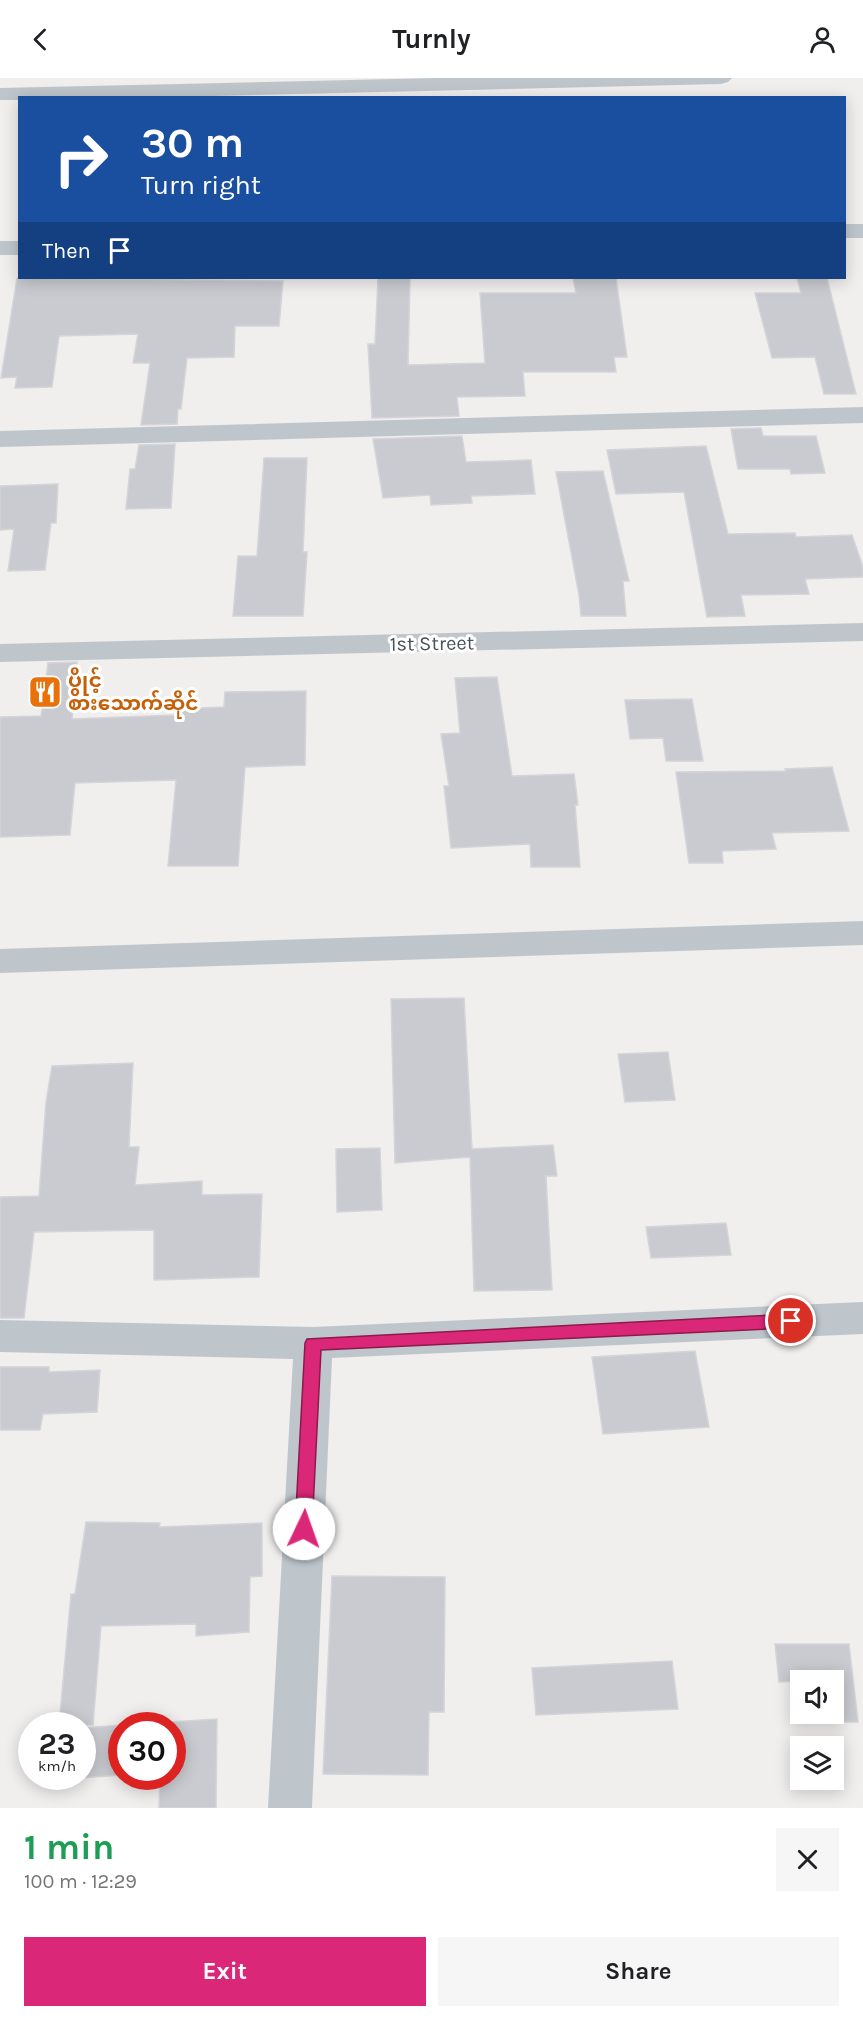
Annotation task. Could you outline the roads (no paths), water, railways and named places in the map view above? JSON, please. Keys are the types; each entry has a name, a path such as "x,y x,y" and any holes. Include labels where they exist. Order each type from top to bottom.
{"street":[{"path":"0,94 721,78"},
{"path":"846,231 863,231"},
{"path":"0,248 18,248"},
{"path":"0,439 863,415"},
{"name":"1st Street","path":"0,653 863,632"},
{"path":"0,961 863,933"},
{"path":"0,1336 313,1343 863,1318"},
{"path":"290,1808 313,1343"}],"place":[{"name":"ပွိုင့် စားသောက်ဆိုင်","path":"45,692"}]}
